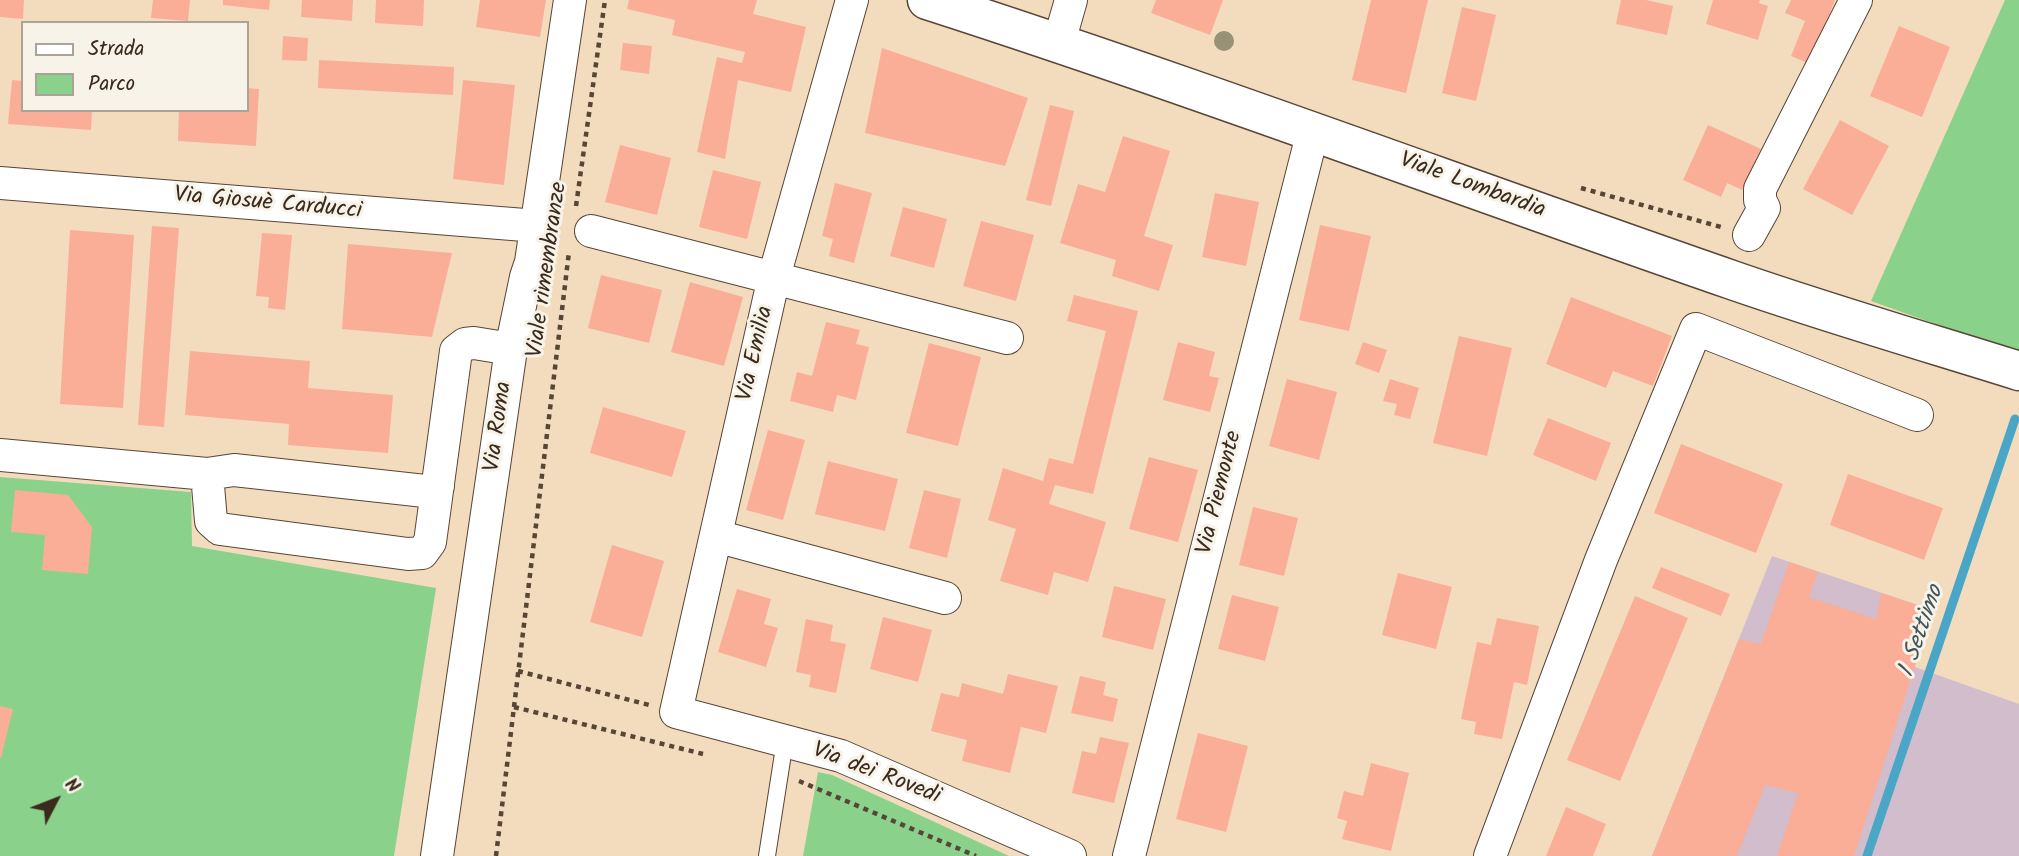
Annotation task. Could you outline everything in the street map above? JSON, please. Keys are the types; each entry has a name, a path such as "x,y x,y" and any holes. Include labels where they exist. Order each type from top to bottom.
{"street":[{"name":"Via Roma","path":"437,856 511,349 531,262 570,0"},
{"name":"Via Emilia","path":"676,712 774,277 852,0"},
{"name":"Viale Lombardia","path":"927,0 1059,42 1734,281 2019,372"},
{"path":"1059,42 1071,0"},
{"path":"1749,235 1764,208 1760,200 1760,189 1856,0"},
{"name":"Via Piemonte","path":"1129,856 1313,131"},
{"name":"Via Giosuè Carducci","path":"0,184 537,226"},
{"path":"578,232 774,277 1007,338"},
{"path":"1490,856 1601,560 1696,329 1917,415"},
{"path":"207,474 211,521 220,529 408,555 422,553 430,542 456,351 464,344 474,343 511,349"},
{"path":"0,455 207,474 234,470 425,491 438,486"},
{"path":"716,536 945,598"},
{"name":"Via dei Rovedi","path":"676,712 841,756 1070,856"}],"lane":[{"path":"766,856 785,741"}],"path":[{"name":"Viale rimembranze","path":"496,856 518,671 578,232 605,0"},
{"path":"518,671 676,712"},
{"path":"514,707 713,757"},
{"path":"780,773 976,856"}],"shaded area":[{"path":"1772,556 1933,610 1915,667 2019,704 2019,856 1652,856"}],"green space":[{"path":"2005,0 2019,0 2019,354 1871,301"},
{"path":"0,477 191,492 192,546 436,588 394,856 0,856"},
{"path":"818,772 832,775 1009,856 803,856"}],"building":[{"path":"0,0 24,0 23,19 0,17"},
{"path":"153,0 190,0 188,21 151,18"},
{"path":"223,0 270,0 269,10 223,5"},
{"path":"302,0 353,0 352,21 301,17"},
{"path":"376,0 424,0 423,26 375,23"},
{"path":"480,0 546,0 540,37 476,27"},
{"path":"629,0 757,0 753,14 806,27 791,92 738,80 725,159 697,152 717,57 742,63 745,52 672,35 675,20 627,9"},
{"path":"1156,0 1223,0 1210,35 1151,13"},
{"path":"1371,0 1428,0 1406,93 1352,80"},
{"path":"1621,0 1646,0 1673,6 1667,35 1616,24"},
{"path":"1713,0 1760,0 1759,3 1768,6 1758,40 1706,24"},
{"path":"1791,0 1835,0 1810,64 1791,56 1805,21 1785,13"},
{"path":"1462,7 1496,15 1476,101 1442,93"},
{"path":"1899,26 1950,47 1922,117 1870,96"},
{"path":"283,36 308,38 307,61 282,60"},
{"path":"623,43 652,46 649,74 620,70"},
{"path":"882,48 1028,98 1005,166 865,133"},
{"path":"319,60 454,67 453,95 318,88"},
{"path":"12,80 21,81 21,112 92,112 91,130 8,124"},
{"path":"463,80 515,85 504,185 453,179"},
{"path":"248,88 259,89 256,146 178,141 179,112 248,112"},
{"path":"1050,105 1074,111 1051,206 1026,200"},
{"path":"1840,120 1889,146 1852,215 1803,189"},
{"path":"1708,125 1761,149 1742,190 1727,183 1721,197 1683,180"},
{"path":"1123,136 1170,151 1144,236 1173,245 1159,291 1112,276 1116,260 1060,243 1078,184 1105,192"},
{"path":"620,145 671,158 657,215 605,202"},
{"path":"713,170 761,182 747,239 699,227"},
{"path":"835,183 872,193 854,263 829,256 833,239 822,236"},
{"path":"1215,193 1259,202 1246,266 1202,257"},
{"path":"903,207 947,219 934,268 890,256"},
{"path":"981,221 1034,235 1016,301 963,286"},
{"path":"1320,225 1371,236 1349,331 1299,320"},
{"path":"152,226 179,228 164,427 138,425"},
{"path":"70,230 134,235 123,408 60,404"},
{"path":"262,233 292,235 285,310 268,308 269,297 256,296"},
{"path":"348,244 452,253 432,337 342,329"},
{"path":"601,275 662,290 649,343 588,328"},
{"path":"690,282 743,297 724,366 671,352"},
{"path":"1074,295 1138,311 1093,494 1055,485 1049,504 1106,522 1088,582 1054,572 1048,595 1000,581 1016,529 988,520 1003,468 1043,481 1049,458 1073,464 1106,331 1067,321"},
{"path":"1571,297 1672,336 1653,386 1613,371 1606,388 1546,364"},
{"path":"826,322 860,330 856,344 869,347 856,400 837,395 833,412 790,401 797,372 812,376"},
{"path":"1459,336 1512,348 1487,456 1433,443"},
{"path":"1178,342 1215,352 1209,376 1219,378 1210,412 1163,400"},
{"path":"1363,342 1387,350 1379,373 1355,364"},
{"path":"929,343 981,357 958,446 906,433"},
{"path":"190,351 310,361 308,388 393,395 388,453 288,445 289,424 185,415"},
{"path":"1287,379 1337,392 1319,460 1269,446"},
{"path":"1390,379 1419,388 1410,419 1394,415 1397,404 1383,401"},
{"path":"603,407 686,431 672,477 590,453"},
{"path":"1548,418 1611,443 1596,481 1533,455"},
{"path":"768,430 805,440 783,520 746,510"},
{"path":"1681,444 1783,484 1756,553 1654,513"},
{"path":"1149,457 1198,470 1178,542 1129,529"},
{"path":"828,461 898,479 885,531 815,514"},
{"path":"1848,474 1943,508 1924,560 1830,525"},
{"path":"15,490 68,495 92,527 88,574 42,570 45,535 11,532"},
{"path":"924,490 961,499 947,558 909,548"},
{"path":"1253,507 1298,518 1284,576 1239,565"},
{"path":"612,545 664,561 642,637 590,622"},
{"path":"1789,562 1818,572 1809,597 1876,619 1881,593 1933,610 1854,856 1777,856 1798,793 1765,785 1737,856 1652,856 1739,639 1761,644"},
{"path":"1661,567 1730,594 1721,616 1652,588"},
{"path":"1398,573 1452,587 1436,649 1382,635"},
{"path":"1114,586 1166,599 1153,650 1102,637"},
{"path":"737,589 771,599 764,624 778,628 766,667 718,652"},
{"path":"1232,595 1279,607 1265,661 1218,649"},
{"path":"1635,596 1688,618 1620,781 1567,760"},
{"path":"883,617 932,630 918,682 870,669"},
{"path":"1497,618 1539,626 1527,685 1514,682 1502,739 1474,734 1476,722 1461,719 1477,642 1491,645"},
{"path":"806,619 833,625 830,641 846,644 836,693 809,687 811,675 796,672"},
{"path":"1008,674 1058,686 1046,733 1021,727 1010,773 962,761 967,740 931,731 941,693 959,697 962,683 1003,694"},
{"path":"1080,676 1106,682 1103,695 1118,699 1113,722 1071,713"},
{"path":"0,706 13,709 1,758 0,758"},
{"path":"1198,733 1248,746 1226,832 1176,819"},
{"path":"1100,737 1129,743 1114,803 1072,793 1082,751 1096,754"},
{"path":"1371,763 1409,773 1391,851 1342,839 1347,821 1337,818 1344,791 1363,796"},
{"path":"1566,807 1606,824 1593,856 1546,856"}],"waterway":[{"name":"1 Settimo","path":"1867,856 2015,419"}]}
